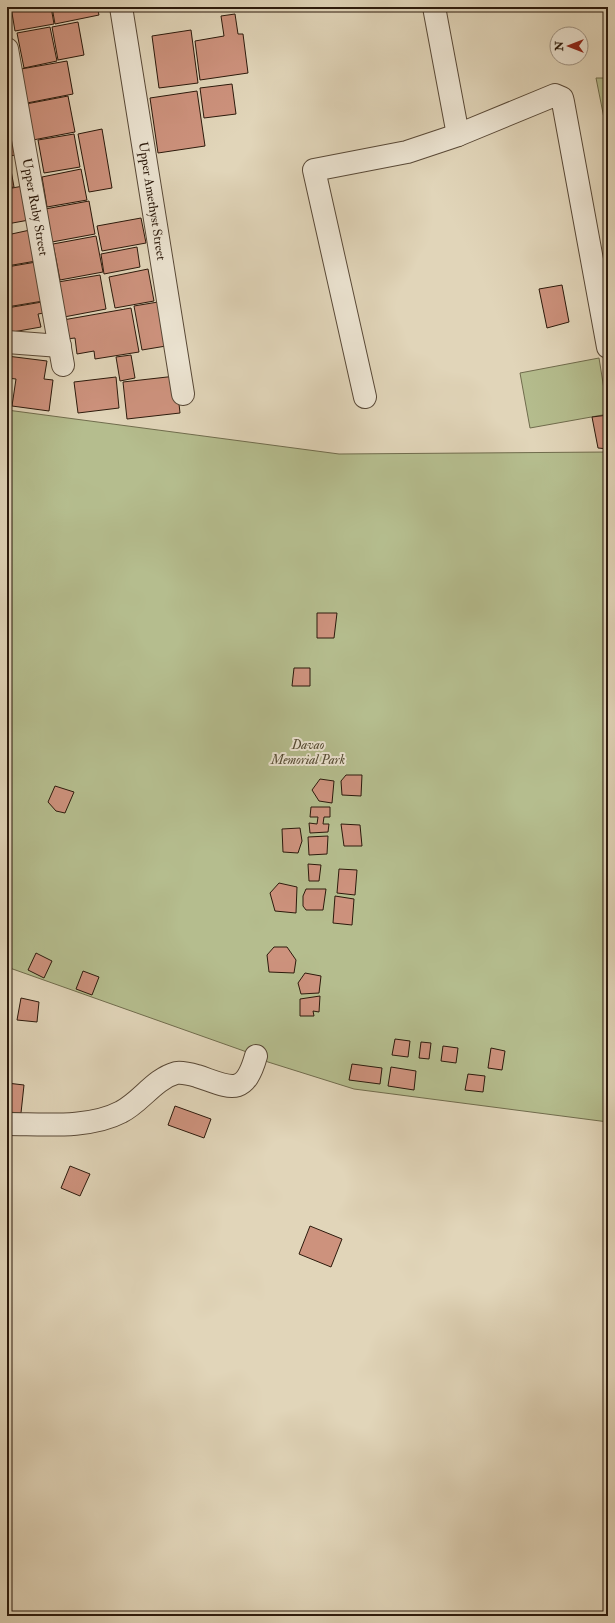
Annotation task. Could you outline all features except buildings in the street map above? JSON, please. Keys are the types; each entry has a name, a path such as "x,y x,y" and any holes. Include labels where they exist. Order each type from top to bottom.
{"street":[{"name":"Upper Amethyst Street","path":"120,7 183,394"},
{"path":"434,7 458,135"},
{"name":"Upper Ruby Street","path":"7,49 62,356 7,342"},
{"path":"365,397 314,170 390,156 458,135 555,95 562,98 608,347"},
{"path":"7,1124 66,1124 103,1119 121,1112 167,1077 178,1073 188,1074 222,1086 232,1087 241,1085 246,1081 251,1072 256,1056"}],"green space":[{"path":"596,78 608,78 608,138"},
{"path":"599,358 608,414 530,428 520,373"},
{"name":"Davao Memorial Park","path":"7,410 339,454 608,452 608,1122 354,1089 268,1062 244,1051 7,967"}]}
